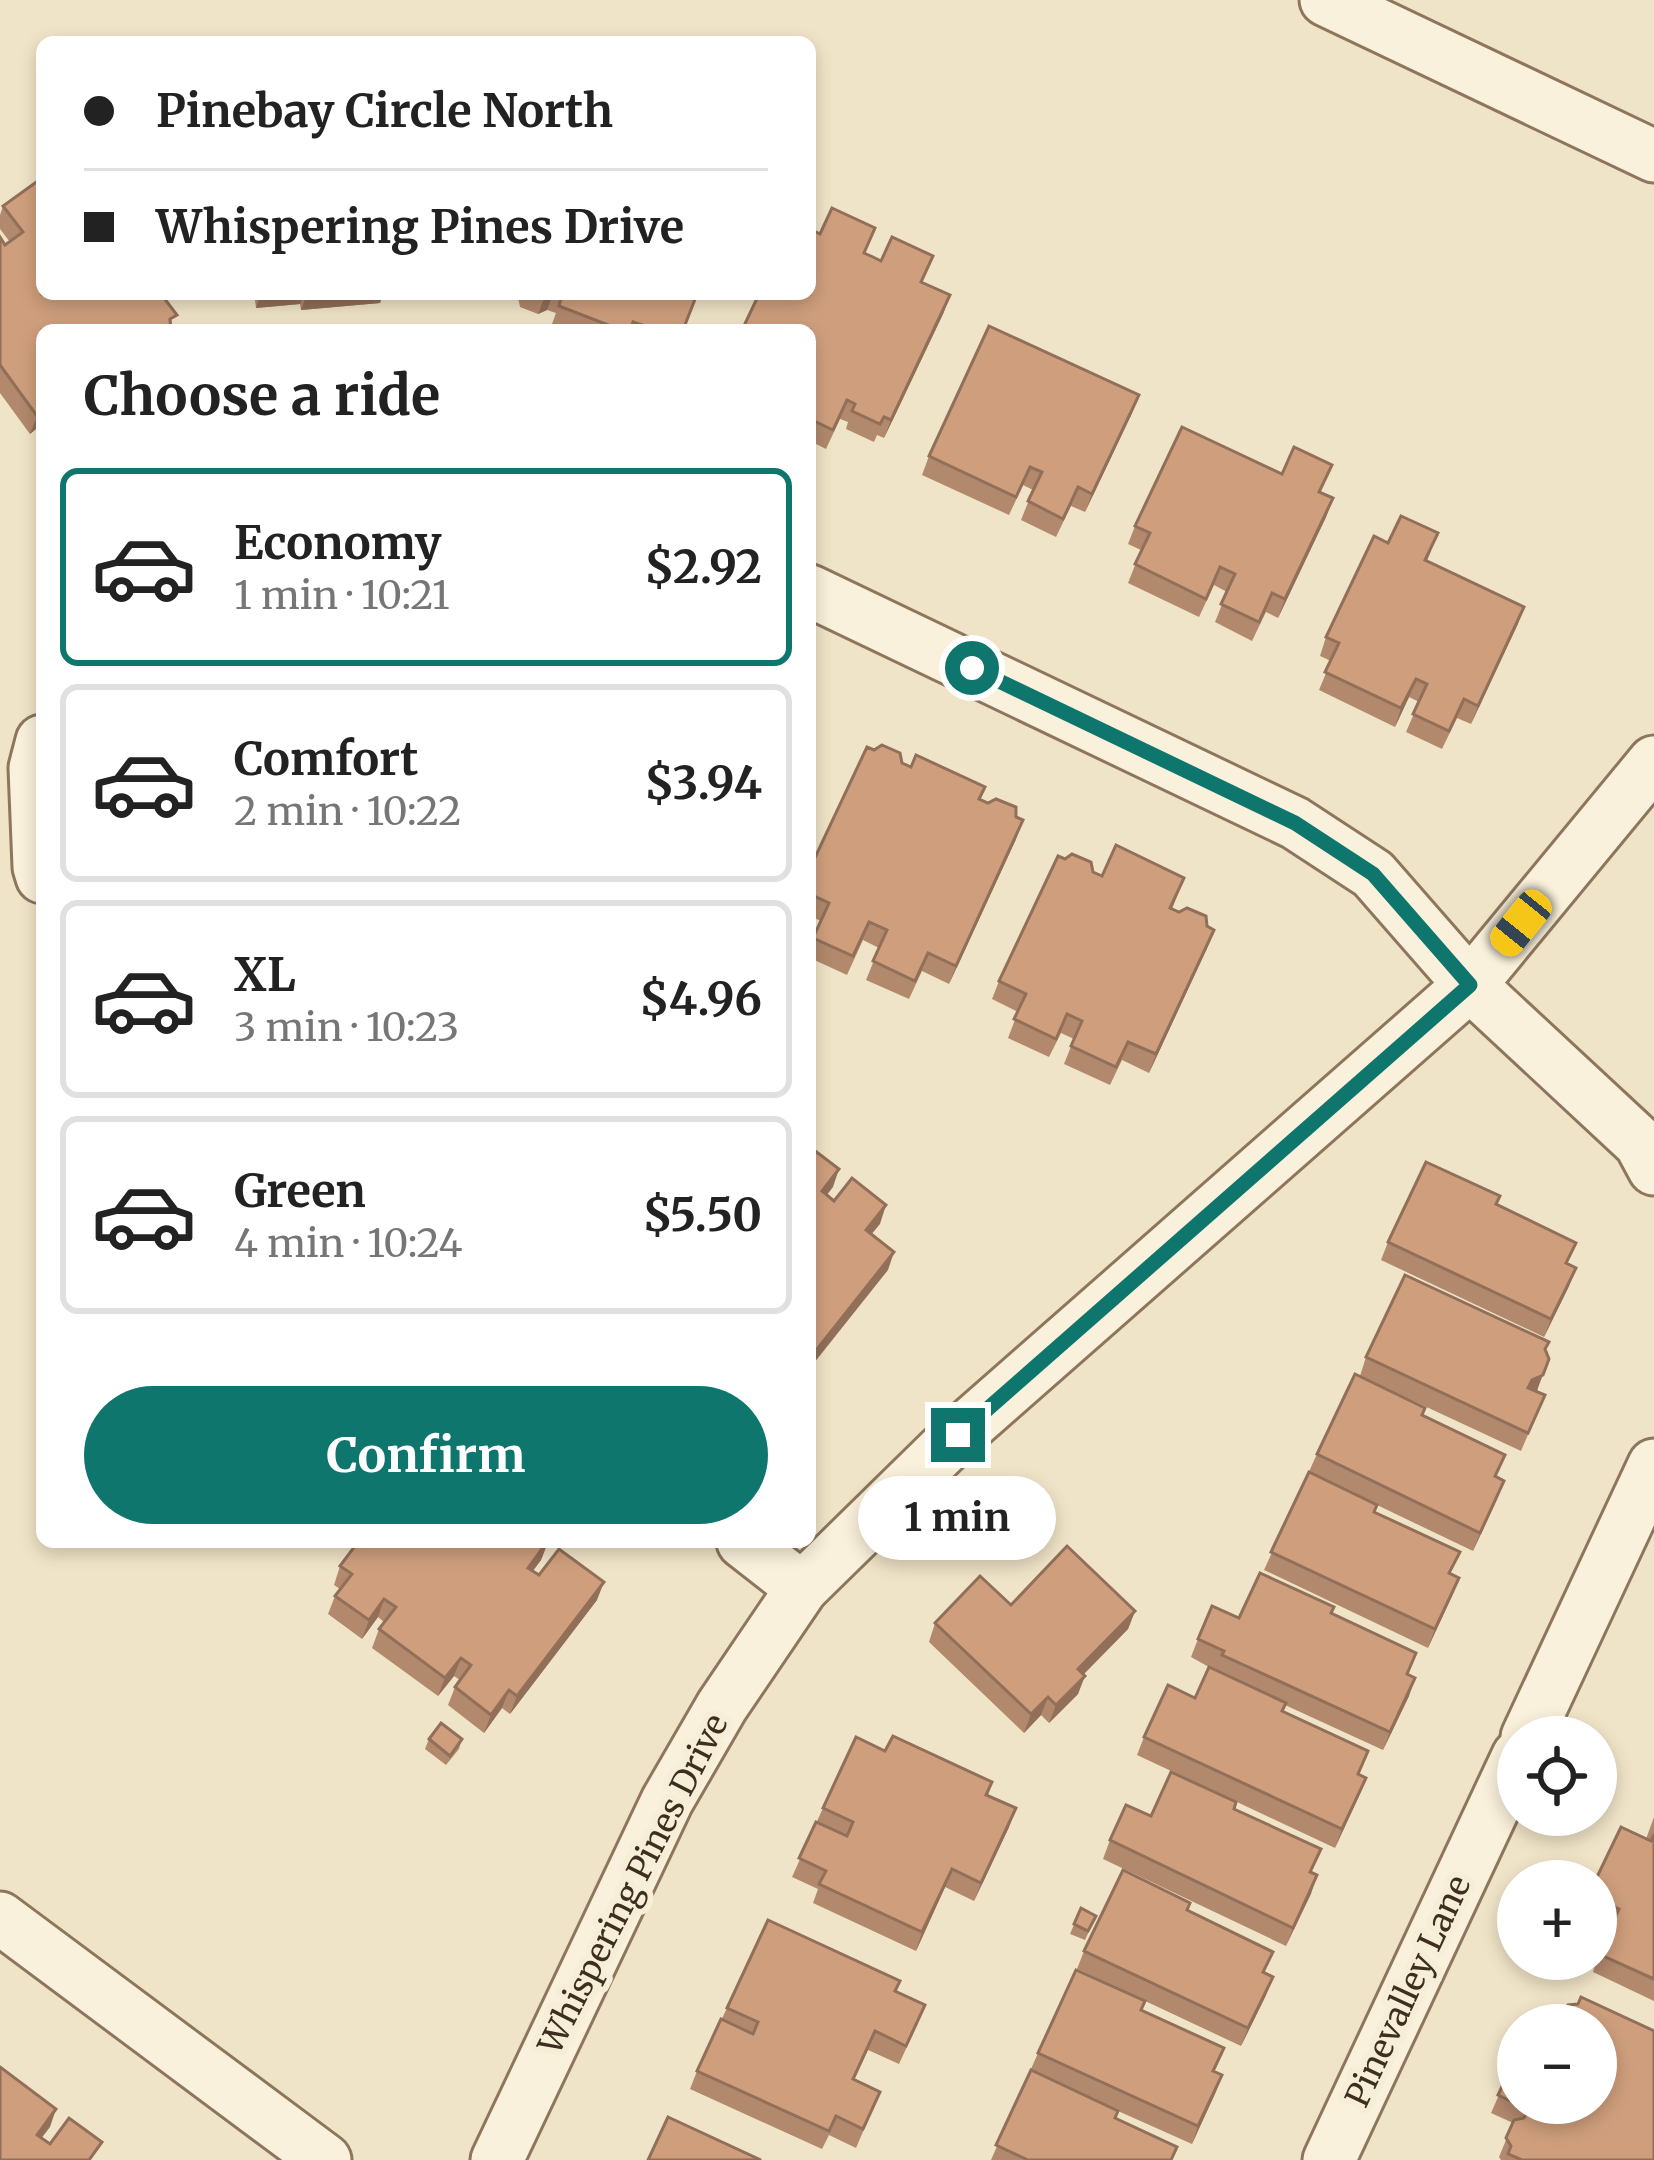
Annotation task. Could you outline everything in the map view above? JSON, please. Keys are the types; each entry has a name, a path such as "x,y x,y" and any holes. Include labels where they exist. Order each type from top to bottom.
{"street":[{"path":"1326,0 1654,156"},
{"path":"816,594 1295,823 1373,874 1470,985 1640,1143 1654,1169"},
{"name":"Whispering Pines Drive","path":"497,2160 667,1801 722,1706 802,1588 958,1435 1470,985 1654,761"},
{"path":"1537,1716 1654,1465"},
{"path":"750,1548 802,1588"},
{"name":"Pinevalley Lane","path":"1329,2160 1497,1801"},
{"path":"0,1918 325,2160"}],"building":[{"path":"36,182 36,300 166,300 177,315 170,324 36,324 36,415 0,365 0,237 5,245 23,232 3,206"},
{"path":"832,208 875,228 864,253 881,261 892,237 933,256 921,282 950,295 891,420 884,417 880,424 852,411 855,404 847,400 833,430 816,422 816,324 745,324 756,300 816,300 816,232 820,234"},
{"path":"560,300 695,300 685,324 606,324 559,306"},
{"path":"989,326 1139,395 1092,494 1078,487 1063,519 1028,501 1042,472 1030,467 1016,497 929,456"},
{"path":"1182,427 1282,474 1294,447 1332,465 1319,492 1333,498 1285,599 1272,593 1259,622 1221,604 1235,574 1220,567 1206,599 1135,564 1150,533 1135,526"},
{"path":"1401,516 1438,533 1425,560 1524,607 1478,706 1464,699 1449,731 1413,714 1427,684 1416,679 1401,708 1325,672 1339,643 1326,637 1374,536 1388,543"},
{"path":"882,745 900,753 902,763 911,767 916,755 985,787 979,799 1016,807 1016,817 1023,820 956,966 928,953 915,981 873,961 887,930 869,922 853,956 816,939 829,903 816,897 816,855 867,747 874,750"},
{"path":"1116,845 1184,878 1170,908 1179,912 1187,908 1206,916 1207,926 1214,930 1156,1054 1128,1042 1116,1067 1071,1046 1082,1021 1067,1014 1056,1039 1014,1019 1026,994 999,981 1058,856 1065,859 1072,854 1091,862 1093,872 1102,876"},
{"path":"816,1152 839,1169 822,1191 834,1201 852,1178 886,1205 866,1230 894,1252 816,1350"},
{"path":"1426,1162 1500,1196 1496,1204 1576,1243 1566,1263 1576,1268 1551,1319 1388,1242"},
{"path":"1405,1275 1549,1342 1543,1375 1528,1388 1545,1395 1528,1433 1366,1357"},
{"path":"1355,1374 1425,1408 1422,1415 1505,1455 1495,1476 1504,1481 1480,1533 1317,1454"},
{"path":"1309,1472 1377,1505 1374,1512 1460,1552 1449,1573 1459,1578 1435,1629 1271,1552"},
{"path":"1067,1546 1135,1611 1078,1669 1085,1676 1056,1705 1048,1697 1031,1714 935,1623 980,1576 1011,1605"},
{"path":"354,1548 543,1548 528,1568 539,1575 559,1549 604,1582 517,1696 509,1690 491,1715 455,1687 471,1665 461,1658 445,1678 379,1629 396,1607 384,1599 369,1620 335,1596 352,1574 340,1566"},
{"path":"1260,1573 1416,1653 1407,1674 1415,1678 1390,1732 1222,1655 1224,1651 1198,1639 1212,1606 1239,1618"},
{"path":"1209,1667 1286,1703 1282,1711 1368,1751 1358,1774 1366,1778 1342,1829 1144,1737 1168,1685 1195,1698"},
{"path":"441,1723 462,1739 450,1756 429,1739"},
{"path":"893,1736 992,1782 986,1795 1016,1808 981,1883 952,1869 922,1932 819,1884 826,1871 799,1858 816,1822 847,1836 853,1822 823,1808 856,1737 885,1751"},
{"path":"1171,1772 1236,1802 1234,1809 1321,1849 1310,1872 1317,1875 1293,1928 1110,1840 1126,1805 1151,1816"},
{"path":"1621,1827 1651,1841 1654,1834 1654,1979 1617,1962 1617,1860 1605,1860"},
{"path":"1123,1870 1190,1903 1187,1910 1273,1952 1263,1972 1273,1977 1248,2028 1084,1951"},
{"path":"1081,1908 1096,1916 1088,1931 1074,1924"},
{"path":"768,1920 900,1981 895,1991 925,2005 906,2046 875,2031 853,2079 880,2092 863,2129 836,2116 829,2131 697,2071 721,2019 753,2034 758,2022 727,2008"},
{"path":"1076,1970 1145,2001 1141,2010 1224,2048 1213,2071 1222,2075 1198,2126 1038,2053"},
{"path":"1617,2014 1654,2031 1654,2160 1522,2160 1508,2154 1511,2146 1506,2138 1512,2124 1617,2124"},
{"path":"0,2067 56,2109 37,2135 50,2144 69,2118 102,2142 89,2160 0,2160"},
{"path":"1031,2070 1118,2111 1115,2118 1177,2147 1171,2160 1028,2160 996,2145"},
{"path":"668,2117 761,2160 648,2160"}],"route":[{"path":"958,1435 1470,985 1373,874 1295,823 972,668"}]}
